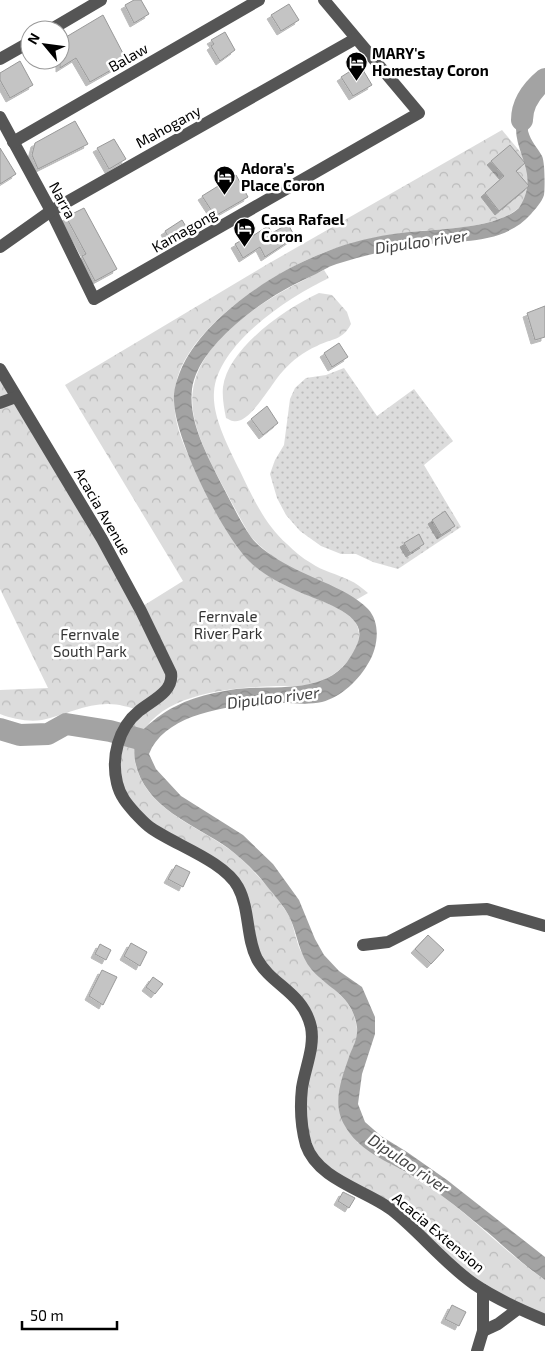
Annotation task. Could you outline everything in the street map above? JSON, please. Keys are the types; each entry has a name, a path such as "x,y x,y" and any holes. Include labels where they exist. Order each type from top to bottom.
{"street":[{"path":"67,20 101,0"},
{"name":"Balaw","path":"13,142 259,0"},
{"path":"324,0 355,39"},
{"name":"Kamagong","path":"94,299 419,113 355,39"},
{"name":"Mahogany","path":"0,247 51,211 355,39"},
{"path":"0,59 20,48"},
{"name":"Narra","path":"0,117 51,211 94,299"},
{"name":"Acacia Avenue","path":"0,369 102,539 172,673"},
{"path":"0,403 16,397"},
{"name":"Acacia Extension","path":"172,673 169,686 163,693 139,710 130,720 117,746 115,763 117,783 124,801 149,827 220,867 238,885 247,912 250,937 257,959 270,976 291,992 306,1012 311,1029 311,1048 302,1089 301,1119 307,1147 323,1170 391,1209 473,1283 518,1309 545,1320"},
{"path":"363,945 388,942 449,911 487,910 545,926"},
{"path":"477,1351 483,1331 483,1290"},
{"path":"483,1331 498,1324 518,1309"}],"green space":[{"name":"Fernvale River Park","path":"502,130 537,172 531,194 522,205 509,215 476,225 408,232 361,241 308,259 286,270 243,298 205,332 191,351 180,370 175,390 175,410 178,429 194,467 238,544 249,560 268,575 293,589 340,609 348,615 358,628 359,637 353,655 346,663 331,676 314,684 221,691 184,701 167,709 153,719 142,733 136,747 135,762 140,778 160,804 233,852 266,884 290,918 305,959 351,1008 357,1030 351,1054 351,1065 357,1142 438,1193 545,1280 545,1320 483,1290 391,1209 323,1170 301,1119 311,1048 306,1012 257,959 238,885 149,827 124,801 115,763 139,710 124,706 99,704 37,721 21,720 0,714 0,690 48,688 0,589 0,373 138,609 183,581 65,385 266,265"},
{"path":"324,270 329,278 276,309 241,340 228,356 218,374 214,402 218,422 226,442 249,490 272,528 304,559 320,568 352,581 368,593 356,600 273,557 252,538 209,460 199,436 193,411 194,386 202,363 216,343 235,324 257,307"},
{"path":"319,293 332,295 347,312 351,324 348,329 340,336 312,348 294,360 278,376 260,402 246,416 240,420 233,421 226,418 223,387 227,372 235,358 260,331 275,319"},
{"path":"344,368 377,416 414,389 453,441 424,465 461,527 398,569 373,562 356,554 341,554 321,546 300,531 286,515 277,498 270,474 275,460 284,445 290,399 295,388 306,378 326,375"}],"water":[{"path":"532,91 527,126 531,138 543,159 544,195 531,214 520,224 507,232 493,237 408,247 333,265 283,291 254,309 222,338 203,361 194,379 192,389 193,415 196,427 212,464 247,531 261,547 284,563 335,587 359,601 372,615 377,635 372,656 365,669 349,687 329,700 312,703 245,705 206,712 187,719 171,728 158,739 149,754 156,769 181,796 243,835 273,864 299,900 315,939 324,955 339,971 362,987 375,1017 375,1034 362,1074 358,1104 365,1122 381,1136 447,1180 545,1257 545,1280 443,1197 414,1177 371,1153 350,1134 341,1117 338,1099 341,1081 357,1034 357,1027 351,1008 340,994 312,970 301,952 293,925 287,913 258,876 228,848 159,803 140,777 134,755 140,733 162,714 180,704 199,697 230,690 296,686 327,678 340,669 351,656 359,637 356,623 342,611 278,582 254,566 238,548 226,530 191,462 176,418 174,392 183,365 194,347 226,312 266,282 308,259 345,245 373,238 401,233 480,225 495,221 519,208 526,194 528,181 516,134 517,121 522,104"}],"building":[{"path":"134,0 141,0 149,14 134,23 125,5"},
{"path":"289,4 299,20 281,31 271,15"},
{"path":"103,15 127,61 90,82 76,58 70,62 70,35"},
{"path":"225,32 235,50 220,61 211,46 214,44 211,40"},
{"path":"20,61 20,70 25,70 33,85 10,98 0,80 0,73"},
{"name":"MARY's Homestay Coron","path":"360,65 372,85 353,96 341,77"},
{"path":"75,121 88,144 38,169 32,155 35,143"},
{"path":"114,139 126,159 109,169 97,148"},
{"path":"510,145 525,163 516,171 529,186 499,211 485,193 504,176 491,161"},
{"path":"0,148 16,174 0,184"},
{"name":"Adora's Place Coron","path":"236,175 248,197 215,216 202,196"},
{"path":"84,208 117,269 95,281 82,256 86,254 66,217"},
{"path":"182,220 190,233 172,244 165,231"},
{"path":"288,224 295,237 265,257 260,247 243,258 235,244 247,237 248,239 268,226 272,233"},
{"path":"545,306 545,337 535,340 527,313"},
{"path":"339,343 348,357 332,367 324,353"},
{"path":"267,406 278,423 263,435 251,419"},
{"path":"445,511 455,526 441,535 432,520"},
{"path":"419,534 424,544 410,553 404,543"},
{"path":"176,865 190,872 183,887 168,879"},
{"path":"428,935 444,950 431,964 415,949"},
{"path":"131,943 147,952 140,966 124,956"},
{"path":"100,944 111,950 106,960 95,954"},
{"path":"102,970 117,977 103,1005 89,996"},
{"path":"153,977 163,984 155,994 146,987"},
{"path":"343,1192 355,1198 349,1208 338,1201"},
{"path":"452,1305 466,1312 459,1326 445,1319"}],"waterway":[{"name":"Dipulao river","path":"522,120 522,114 529,97 545,79"},
{"path":"0,729 20,735 48,734 66,724 110,731 143,740"}],"place":[{"name":"MARY's Homestay Coron","path":"356,81"},
{"name":"Adora's Place Coron","path":"225,196"},
{"name":"Casa Rafael Coron","path":"245,247"}],"park label":[{"name":"Fernvale South Park","path":"90,642"}]}
